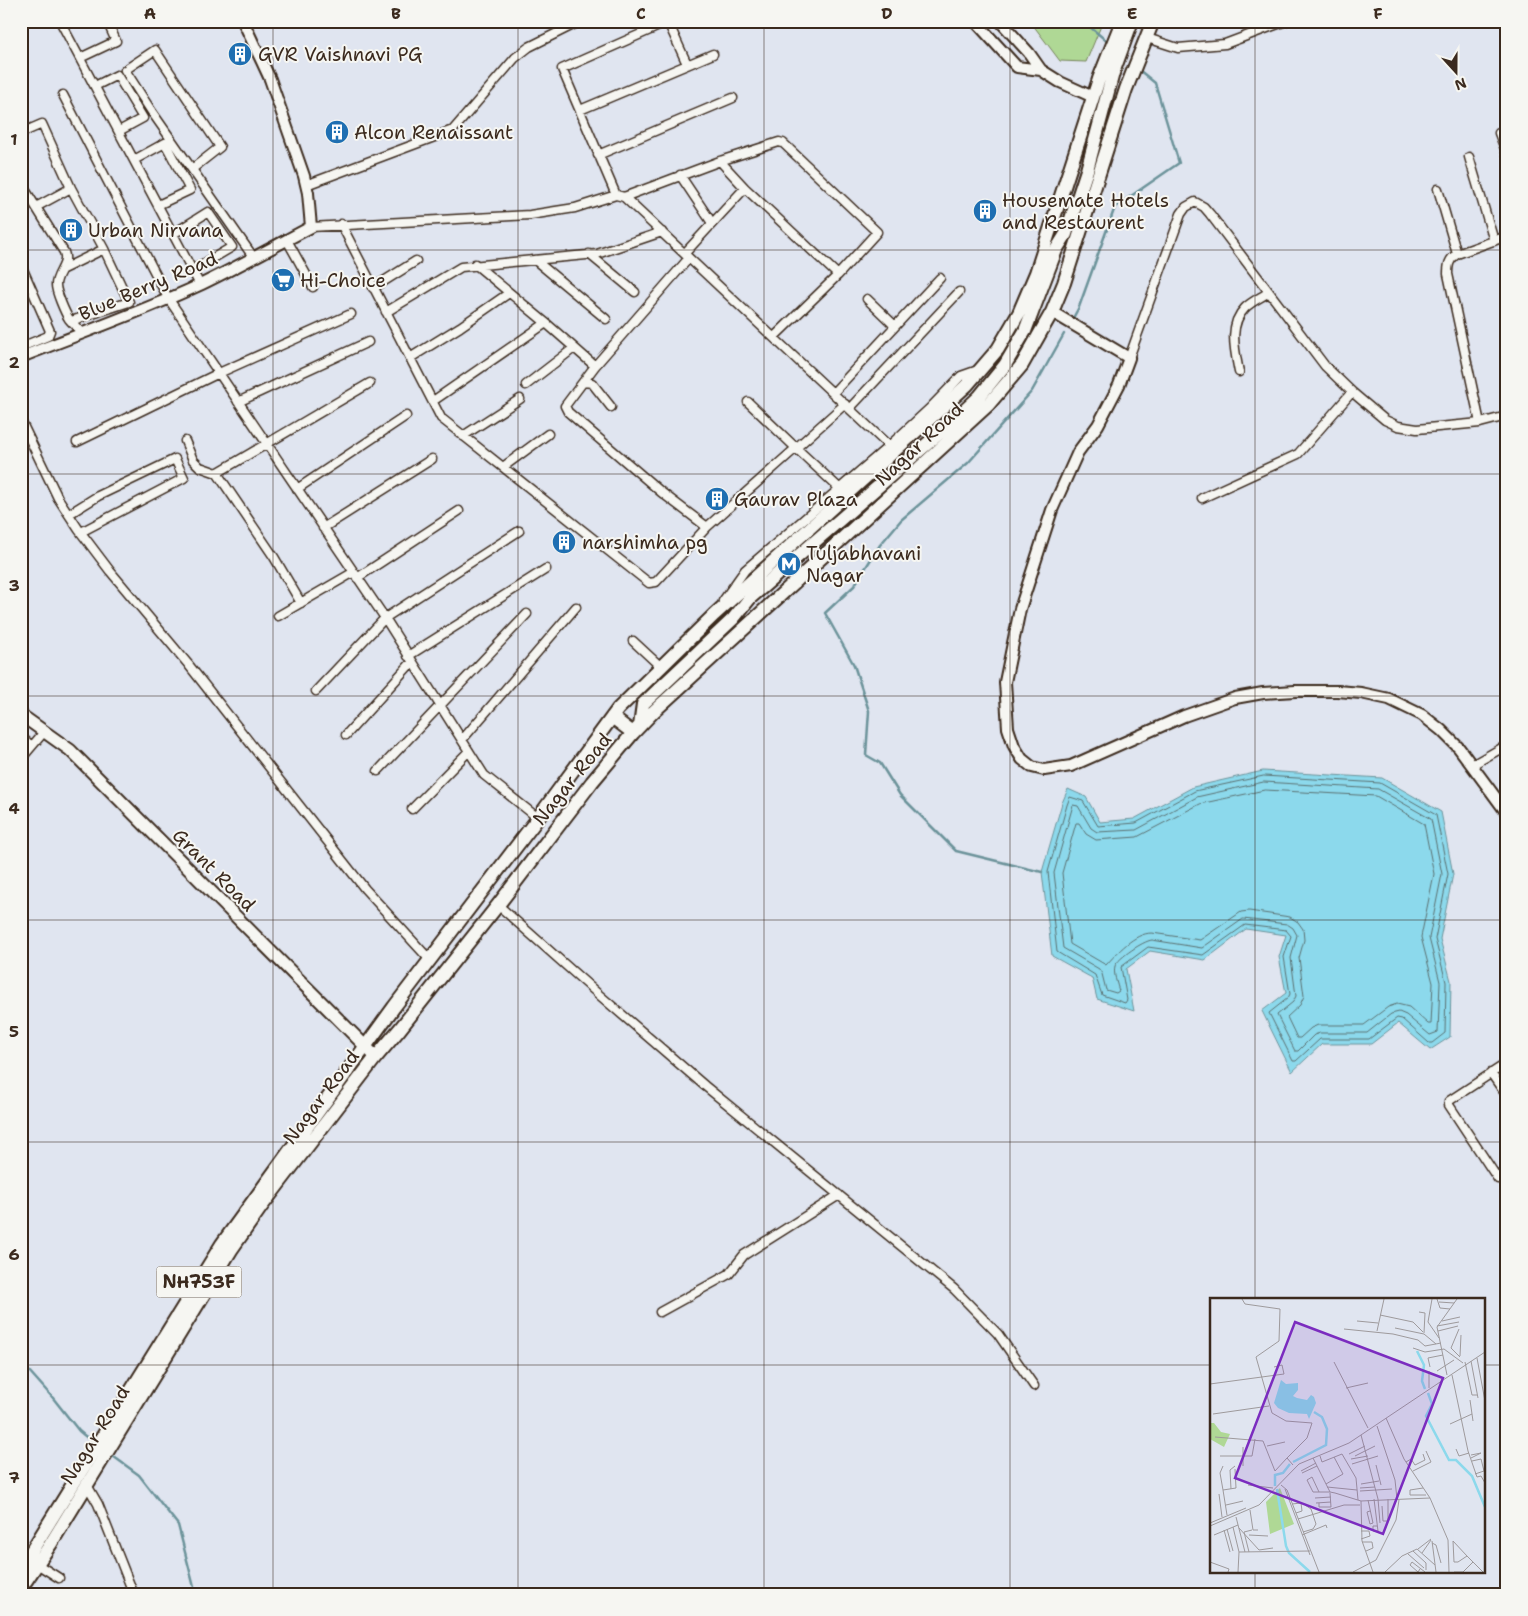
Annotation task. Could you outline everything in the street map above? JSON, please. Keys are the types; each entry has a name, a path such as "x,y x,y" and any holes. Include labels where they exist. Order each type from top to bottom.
{"highway":[{"name":"Nagar Road","path":"21,1568 222,1244 430,960 618,709 714,616 967,386 998,349 1019,313 1036,273 1093,97 1116,50 1122,21"},
{"path":"612,718 637,729 643,704 733,619 750,598 899,470 979,397 1005,364 1025,331 1056,250 1066,234 1107,100 1116,50 1132,21"},
{"name":"Nagar Road","path":"21,1588 232,1250 261,1207 592,782 653,712 988,405 1022,365 1052,312 1066,275 1112,131 1153,21"},
{"path":"1107,100 1112,131"}],"main road":[{"name":"Grant Road","path":"21,715 70,750 376,1057"}],"street":[{"path":"60,21 200,285"},
{"path":"80,58 116,41 107,21"},
{"path":"243,21 270,78 306,185 311,226 530,215 575,208 616,195 624,196 720,160 774,143 783,143 877,232 838,275 774,337"},
{"path":"306,185 454,130 515,58 529,47 582,21"},
{"path":"975,21 1017,67 1041,70"},
{"path":"1000,21 1041,70 1060,82 1093,97"},
{"path":"1147,38 1178,48 1216,46 1286,21"},
{"path":"616,195 562,68 670,22 687,64"},
{"path":"192,169 220,147 155,50 125,70 152,112 254,258"},
{"path":"580,110 713,54"},
{"path":"95,86 117,75 143,118 119,131"},
{"path":"63,95 168,298 385,618 484,775 538,818"},
{"path":"598,155 733,98"},
{"path":"21,133 42,124 71,188 104,249 129,302 72,322"},
{"path":"1499,133 1507,154"},
{"path":"134,160 165,143 174,159 190,190 158,205"},
{"path":"1469,157 1494,241"},
{"path":"720,160 745,188 838,275"},
{"path":"680,175 712,223"},
{"path":"21,183 64,252 66,261 56,286 68,318 78,328 78,335"},
{"path":"36,207 71,188"},
{"path":"707,527 661,492 568,412 565,406 582,382 712,223 745,188"},
{"path":"1438,189 1457,254"},
{"path":"624,196 889,446"},
{"path":"1507,416 1480,423 1417,429 1398,426 1385,420 1352,392 1326,366 1210,214 1204,207 1195,202 1186,207 1182,214 1119,385 1098,425 1078,452 1056,501 1020,609 1005,682 1005,710 1014,746 1022,759 1032,767 1044,770 1087,760 1158,727 1235,698 1279,692 1338,691 1361,693 1389,699 1422,715 1441,730 1472,765 1507,813"},
{"path":"174,234 208,212 232,247 193,270"},
{"path":"341,224 442,418 649,583 656,582 707,527 796,448 847,406 960,292"},
{"name":"Blue Berry Road","path":"21,357 200,285 254,258 311,226"},
{"path":"386,312 454,269 475,264 597,254 662,232"},
{"path":"1480,423 1448,274 1450,258 1507,236"},
{"path":"287,240 313,287"},
{"path":"62,269 104,249"},
{"path":"589,254 635,292"},
{"path":"535,260 606,319"},
{"path":"374,288 416,261"},
{"path":"475,264 595,366"},
{"path":"21,347 48,336 50,333 22,266"},
{"path":"833,392 940,278"},
{"path":"1239,372 1233,345 1236,324 1245,308 1269,292"},
{"path":"410,358 460,327 509,293"},
{"path":"867,299 895,326"},
{"path":"1052,312 1128,358"},
{"path":"77,442 219,373 351,314"},
{"path":"432,401 546,323"},
{"path":"238,402 368,342"},
{"path":"526,385 574,348"},
{"path":"714,616 739,576 745,570 889,446 961,376 981,369"},
{"path":"582,382 592,383 610,407"},
{"path":"218,473 230,464 267,445 370,383"},
{"path":"1202,498 1298,454 1352,392"},
{"path":"463,436 520,399"},
{"path":"748,402 839,488"},
{"path":"297,489 406,416"},
{"path":"21,421 58,498 110,571 188,664 365,889 430,960"},
{"path":"503,467 548,434"},
{"path":"185,441 193,460 200,467 218,473 274,557 301,602"},
{"path":"69,514 98,496 175,459 184,478 81,532"},
{"path":"323,528 432,459"},
{"path":"278,616 301,602 356,575 459,511"},
{"path":"316,691 385,618 519,531"},
{"path":"346,735 410,659 546,569"},
{"path":"462,740 576,607"},
{"path":"378,771 527,614"},
{"path":"633,641 661,667"},
{"path":"21,759 44,732"},
{"path":"21,737 32,746"},
{"path":"1472,765 1507,745"},
{"path":"412,809 469,751"},
{"path":"498,905 705,1086 954,1288 998,1334 1034,1386"},
{"path":"1507,1063 1449,1102 1449,1105 1498,1179 1507,1176"},
{"path":"1491,1073 1507,1096"},
{"path":"660,1312 729,1274 744,1255 838,1195"},
{"path":"87,1485 98,1504 134,1595"},
{"path":"37,1564 59,1578"}],"green space":[{"path":"1030,21 1103,21 1086,62 1060,61"}],"water":[{"path":"1263,771 1382,778 1441,812 1453,874 1440,939 1451,981 1450,1037 1430,1050 1398,1023 1371,1044 1322,1044 1292,1072 1262,1011 1286,993 1279,957 1286,935 1246,929 1205,960 1150,951 1126,969 1134,1011 1097,999 1092,978 1052,956 1042,872 1062,803 1068,789 1086,797 1100,822 1134,819 1193,787"}],"waterway":[{"path":"1083,21 1109,43"},
{"path":"1072,320 1079,307 1115,207 1179,163 1155,83 1139,70"},
{"path":"1042,872 956,851 900,795 880,763 866,755 869,711 854,665 825,613 854,586 880,545 901,520 968,463 1032,391 1064,334"},
{"path":"21,1226 21,1240"},
{"path":"21,1362 79,1431 91,1441"},
{"path":"110,1454 139,1475 178,1525 196,1595"}],"place":[{"name":"GVR Vaishnavi PG","path":"240,54"},
{"name":"Alcon Renaissant","path":"337,132"},
{"name":"Housemate Hotels and Restaurent","path":"985,211"},
{"name":"Urban Nirvana","path":"71,230"},
{"name":"Hi-Choice","path":"283,280"},
{"name":"Gaurav Plaza","path":"717,499"},
{"name":"narshimha pg","path":"564,542"},
{"name":"Tuljabhavani Nagar","path":"789,564"}]}
